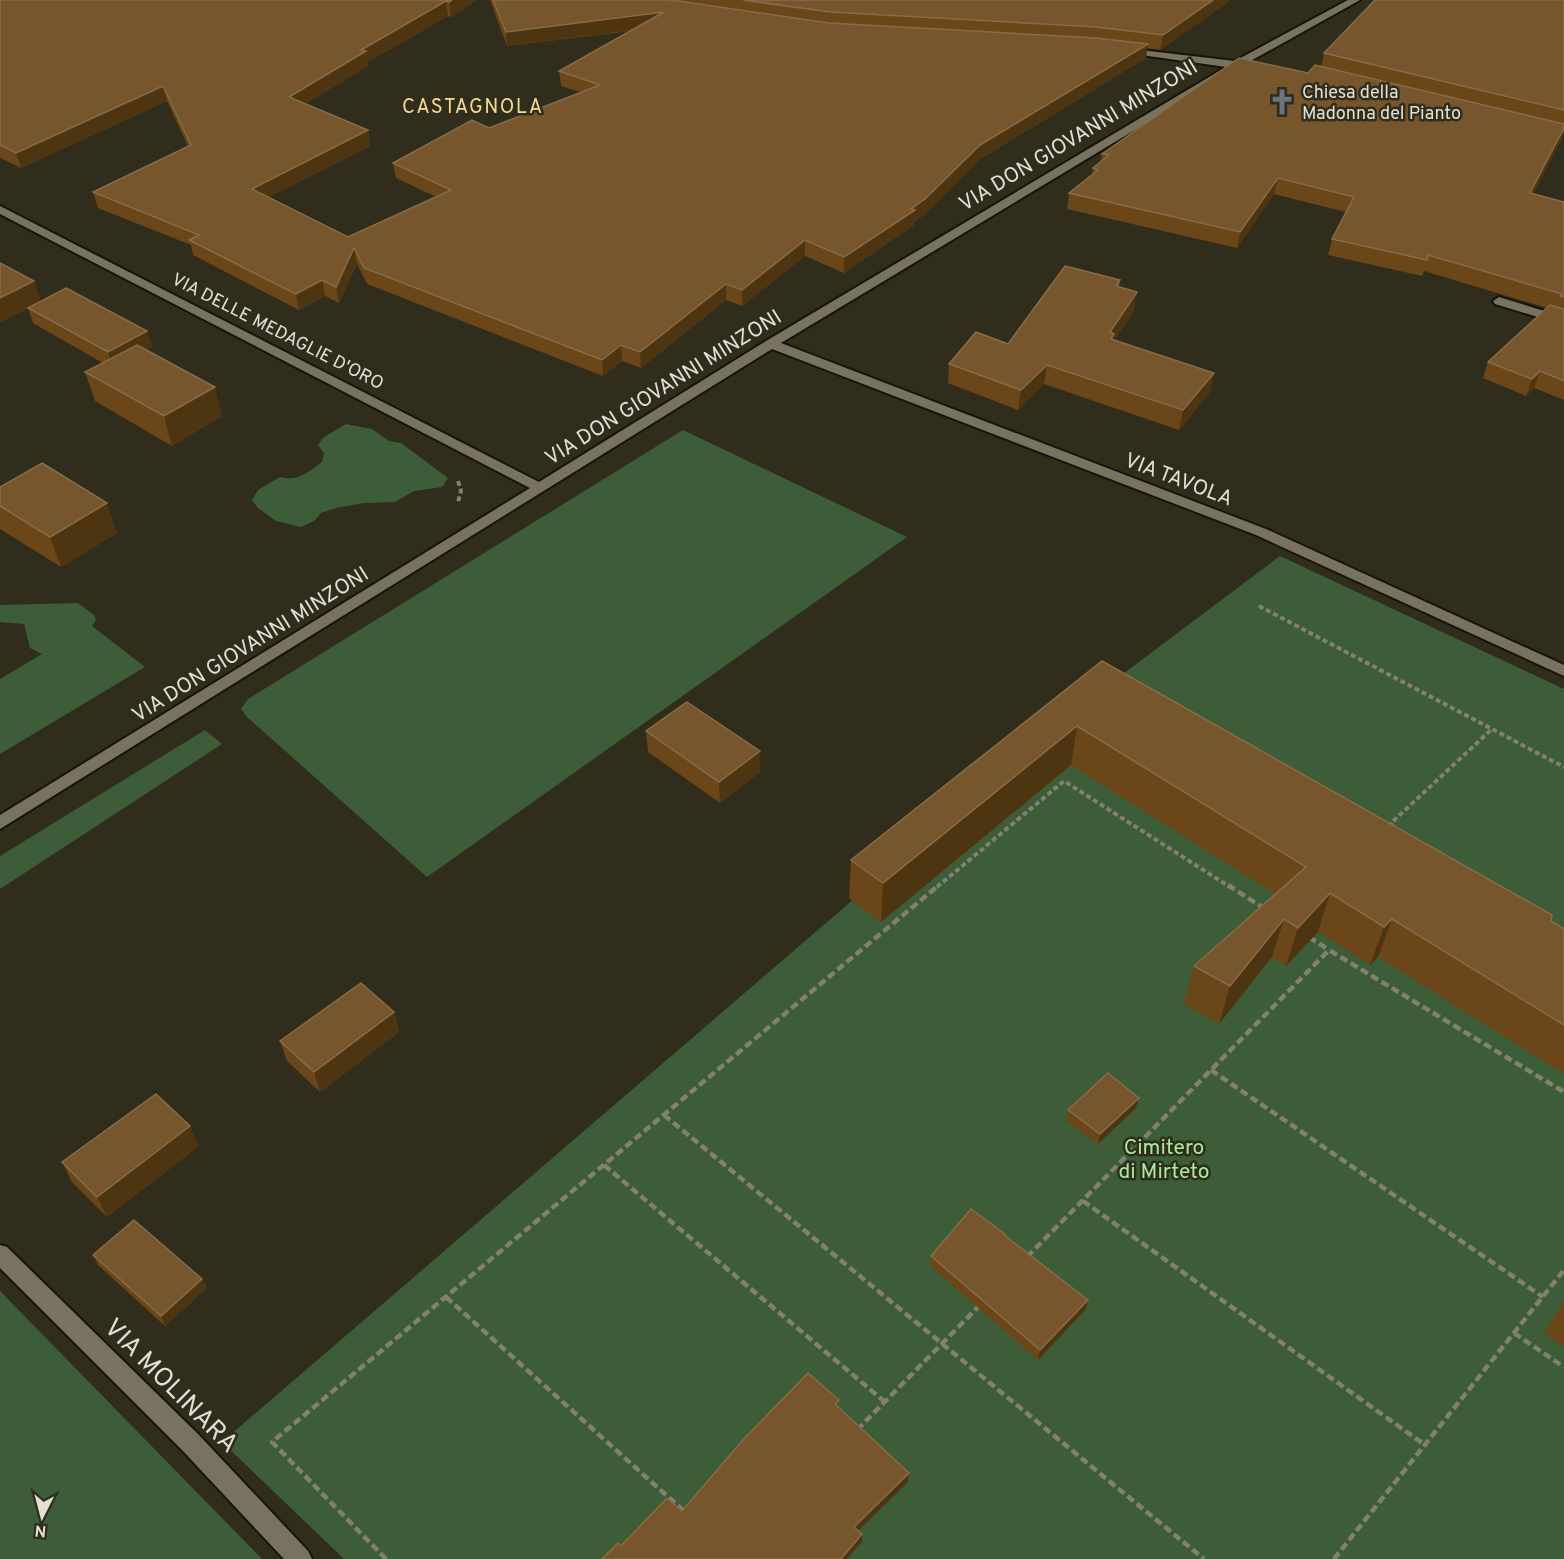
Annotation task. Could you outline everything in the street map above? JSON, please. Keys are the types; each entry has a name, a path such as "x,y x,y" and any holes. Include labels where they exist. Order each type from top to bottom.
{"street":[{"name":"VIA DON GIOVANNI MINZONI","path":"0,823 539,487 641,427 771,344 1236,65 1355,0"},
{"path":"1115,49 1259,68"},
{"name":"VIA DELLE MEDAGLIE D'ORO","path":"0,208 539,487"},
{"path":"1499,301 1564,321"},
{"name":"VIA TAVOLA","path":"771,344 1261,532 1564,671"},
{"name":"VIA MOLINARA","path":"0,1254 190,1442 300,1559"}],"path":[{"path":"457,506 461,491 458,478"},
{"path":"1259,606 1564,767"},
{"path":"1400,830 1390,824 1492,729"},
{"path":"386,1559 272,1442 1064,781 1270,912"},
{"path":"1299,931 1564,1092"},
{"path":"1024,1260 1329,950"},
{"path":"1211,1070 1543,1297"},
{"path":"664,1115 940,1345 1204,1559"},
{"path":"604,1165 885,1402"},
{"path":"1083,1201 1425,1445"},
{"path":"1334,1559 1564,1270"},
{"path":"446,1297 690,1516"},
{"path":"853,1434 982,1302"},
{"path":"1514,1333 1564,1367"}],"green space":[{"path":"346,424 372,429 389,441 401,443 448,478 442,487 414,491 395,502 364,503 321,513 314,521 301,527 276,521 258,508 252,500 258,490 280,477 298,477 322,462 324,453 318,445 324,437"},
{"path":"683,430 907,537 427,877 247,717 241,709 248,699"},
{"name":"Cimitero di Mirteto","path":"1280,556 1564,689 1564,1559 344,1559 222,1442 1067,716"},
{"path":"78,603 94,615 96,620 92,626 145,667 0,754 0,679 42,654 30,648 24,624 0,622 0,605"},
{"path":"205,730 222,744 0,889 0,856"},
{"path":"0,1291 262,1559 0,1559"}],"building":[{"path":"0,0 452,0 446,1 361,50 366,51 289,97 368,130 252,189 348,237 451,190 393,163 472,120 489,128 600,85 559,71 664,12 506,32 493,0 671,0 829,23 1096,38 1148,44 980,145 925,199 911,209 915,210 844,257 805,240 742,290 726,284 640,352 621,345 602,360 364,268 354,248 336,287 322,280 296,294 189,240 199,235 93,192 191,145 163,86 16,153 0,145"},
{"path":"743,0 1213,0 1163,35 1096,27 830,12"},
{"path":"1375,0 1564,0 1564,110 1324,53"},
{"path":"1239,58 1308,73 1315,65 1564,124 1530,193 1564,202 1564,297 1560,296 1562,294 1428,255 1427,260 1332,239 1354,197 1278,178 1240,232 1069,193 1098,170 1093,168 1109,155 1102,154"},
{"path":"0,263 34,281 0,298"},
{"path":"1065,266 1120,280 1116,286 1137,292 1110,332 1114,334 1111,339 1214,373 1183,410 1047,365 1021,390 949,364 976,332 1008,344"},
{"path":"66,288 147,331 108,352 28,308"},
{"path":"1550,305 1564,309 1564,381 1540,371 1532,379 1488,362"},
{"path":"137,345 215,387 164,416 85,372"},
{"path":"42,463 107,503 50,537 0,506 0,487"},
{"path":"1102,661 1552,915 1551,921 1564,929 1564,1025 1392,919 1384,927 1330,893 1298,928 1284,919 1230,986 1194,966 1306,867 1077,726 883,883 851,860"},
{"path":"687,702 760,751 719,782 646,731"},
{"path":"361,983 394,1012 314,1072 280,1041"},
{"path":"1108,1073 1139,1098 1100,1134 1068,1110"},
{"path":"156,1094 190,1126 97,1197 62,1162"},
{"path":"971,1209 1088,1300 1040,1350 931,1256"},
{"path":"134,1220 202,1279 161,1316 93,1255"},
{"path":"808,1373 839,1400 835,1404 909,1473 854,1527 862,1534 841,1559 602,1559 618,1543 621,1546 667,1498 682,1511 742,1441"}],"place":[{"name":"Chiesa della Madonna del Pianto","path":"1282,102"}],"district":[{"name":"CASTAGNOLA","path":"473,106"}]}
